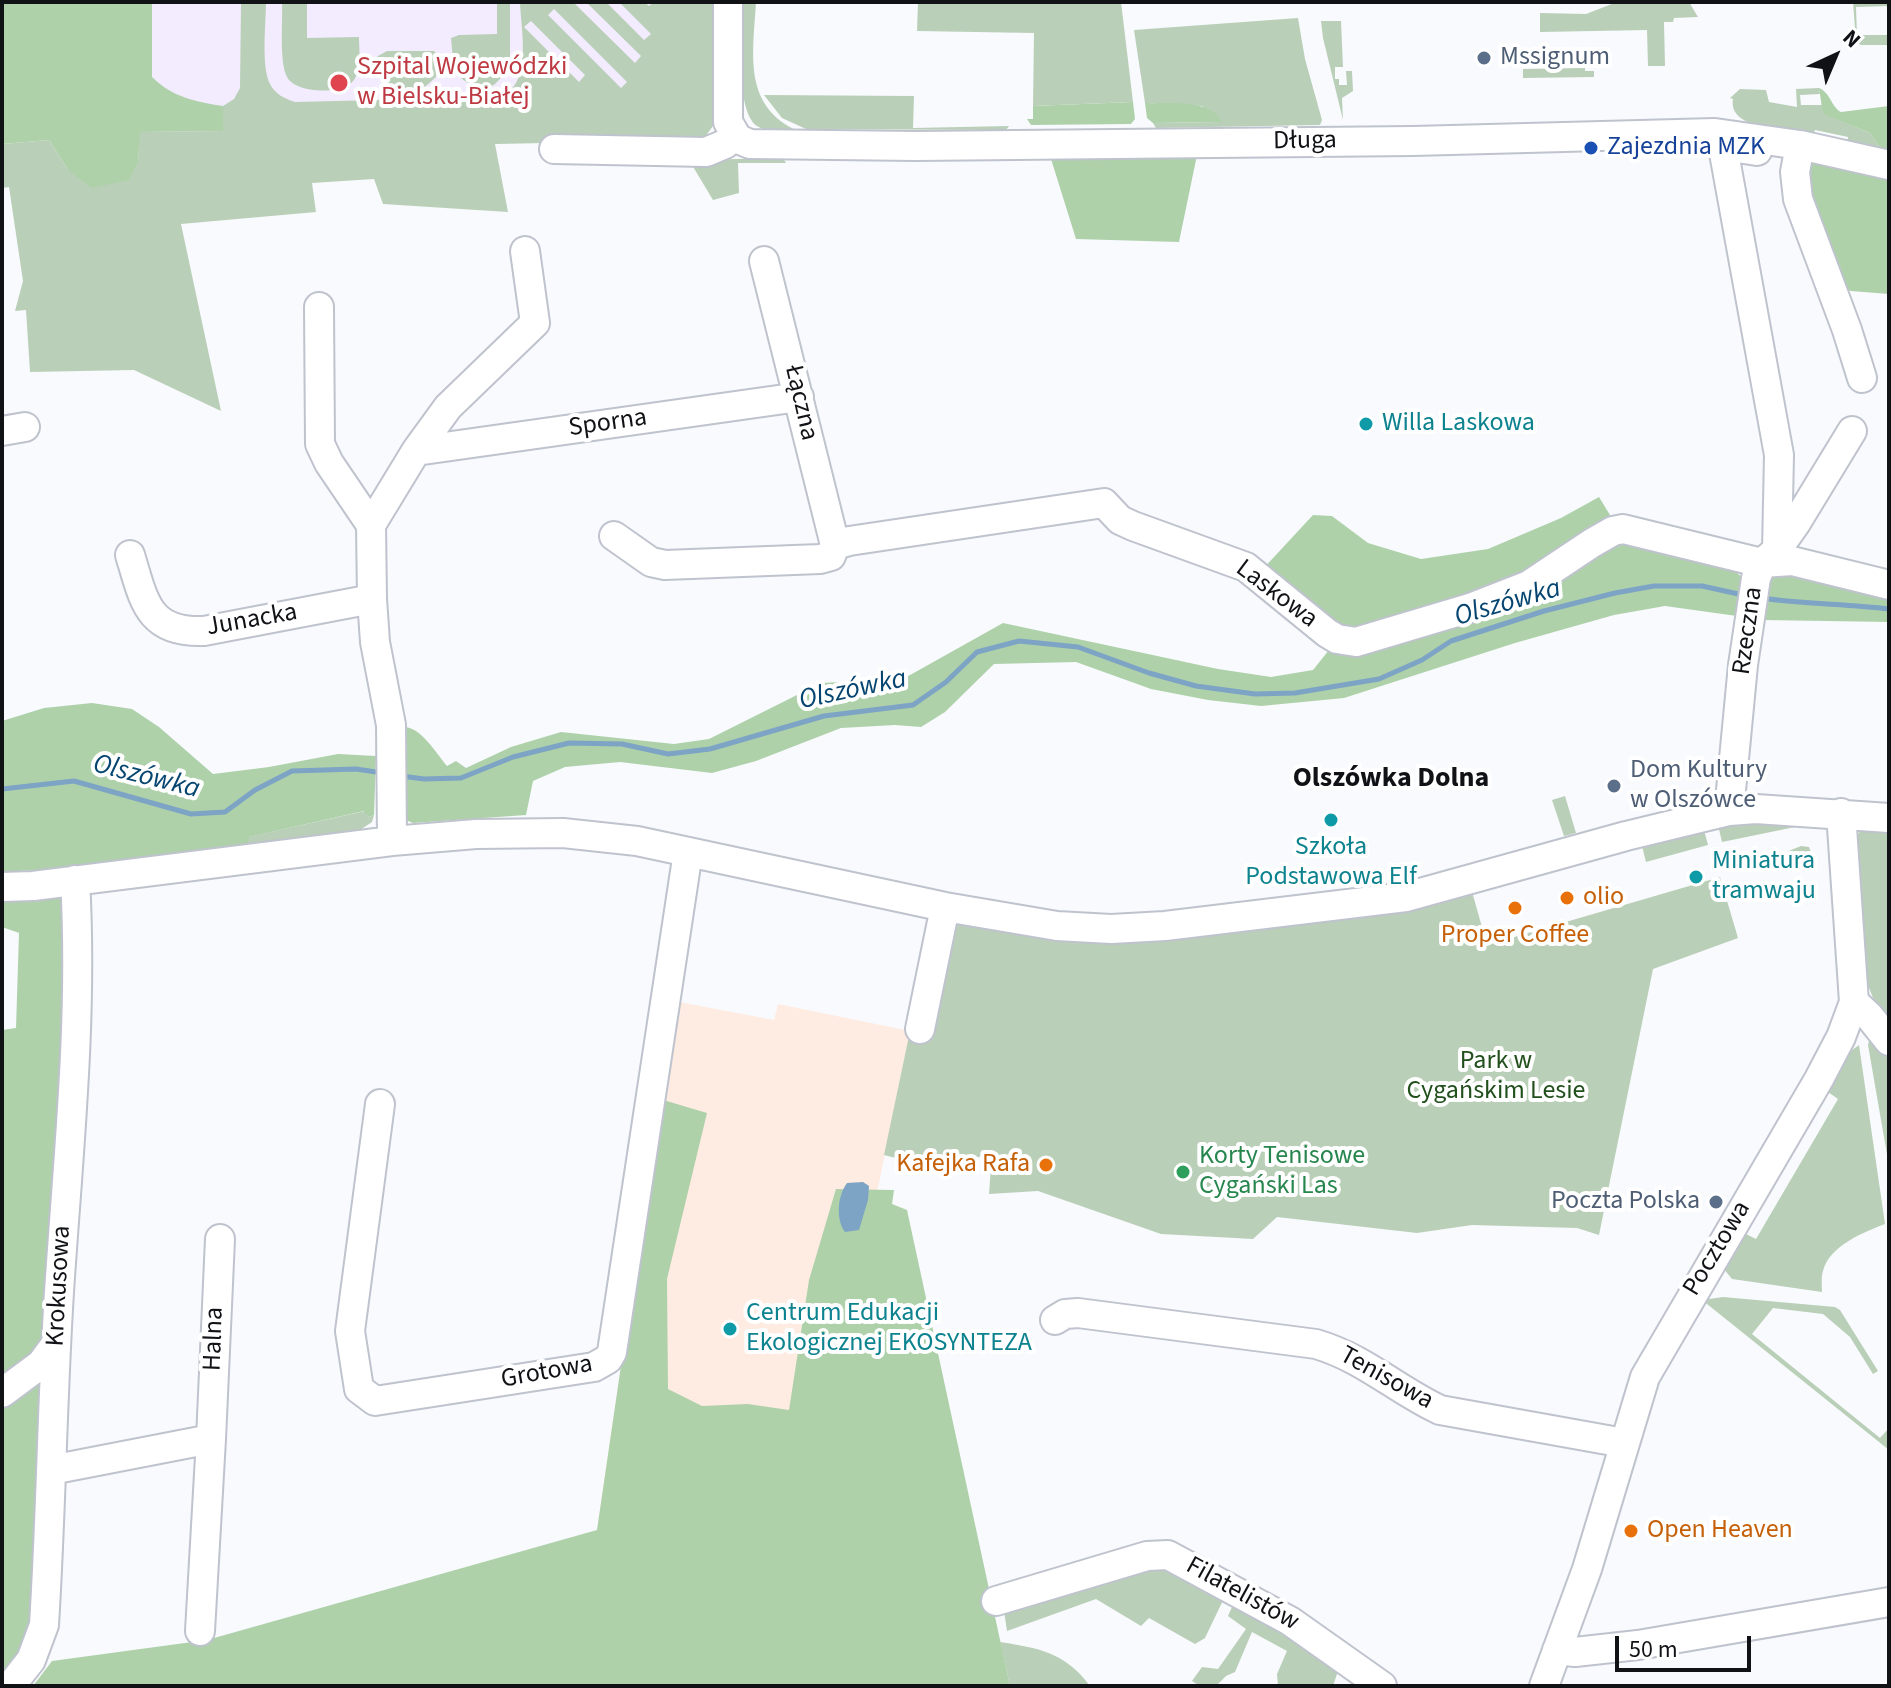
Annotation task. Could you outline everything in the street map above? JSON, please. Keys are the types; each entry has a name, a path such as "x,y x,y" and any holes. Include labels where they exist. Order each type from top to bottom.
{"street":[{"path":"554,149 706,152 725,144 732,129 728,2"},
{"name":"Długa","path":"732,129 750,144 931,146 1490,140 1699,133 1889,165"},
{"path":"1765,563 1779,455 1724,153 1731,147 1787,149 1795,172 1798,199 1862,378"},
{"path":"392,841 389,711 378,663 372,599 371,525 416,451 448,407 535,323 525,251"},
{"name":"Łączna","path":"764,261 835,545"},
{"path":"319,307 320,444 329,463 371,525"},
{"name":"Sporna","path":"416,451 799,397"},
{"name":"Rzeczna","path":"1729,811 1748,622 1765,563 1796,523 1852,431"},
{"name":"Laskowa","path":"614,536 651,562 682,566 820,559 831,556 835,545 1104,503 1120,520 1133,526 1246,567 1327,633 1337,639 1356,642 1439,619 1529,585 1613,531 1623,529 1765,563 1792,561 1889,585"},
{"name":"Junacka","path":"130,555 144,598 154,617 187,632 372,599"},
{"path":"2,887 392,841 488,833 563,833 637,841 945,907 1057,926 1111,929 1165,926 1406,897 1729,811 1756,809 1889,818"},
{"name":"Pocztowa","path":"1544,1686 1587,1569 1645,1377 1819,1079 1841,1037 1854,1002 1841,813"},
{"name":"Grotowa","path":"380,1104 350,1331 357,1382 363,1394 375,1401 594,1367 608,1359 614,1337 688,852"},
{"name":"Krokusowa","path":"13,1683 31,1660 44,1625 55,1345 77,1016 75,880"},
{"path":"920,1029 945,907"},
{"path":"1854,1002 1889,1041"},
{"name":"Halna","path":"200,1631 220,1239"},
{"name":"Tenisowa","path":"1055,1320 1065,1314 1078,1313 1316,1344 1341,1351 1367,1364 1421,1401 1440,1410 1624,1443"},
{"path":"2,1393 41,1364 55,1345"},
{"path":"51,1470 211,1439"},
{"name":"Filatelistów","path":"996,1601 1147,1556 1168,1555 1299,1626 1382,1686"},
{"path":"1557,1650 1575,1652 1638,1645 1889,1602"}],"shaded area":[{"name":"Szpital Wojewódzki w Bielsku-Białej","path":"2,2 674,2 680,125 2,137"},
{"path":"674,1001 774,1020 778,1004 910,1031 878,1188 815,1400 597,1530"}],"green space":[{"path":"2,2 152,2 152,77 185,98 223,106 223,131 140,132 138,162 129,180 92,188 68,170 49,140 2,144"},
{"path":"241,2 266,2 267,76 277,93 295,102 500,97 517,81 521,69 523,41 520,2 573,2 635,63 641,56 586,2 606,2 644,40 651,34 619,2 644,2 649,6 654,2 716,2 715,123 703,140 495,144 508,212 383,204 374,179 312,183 316,212 181,224 221,411 134,370 30,372 26,310 15,311 23,281 9,187 2,188 2,144 49,140 68,170 138,162 139,132 223,131 223,106 234,99 240,88","holes":["554,9 627,82 621,88 548,15","531,21 585,75 579,82 524,27"]},
{"path":"282,2 307,2 307,38 359,37 358,70 349,85 331,90 310,89 292,83 287,77 282,51"},
{"path":"497,2 510,2 510,69 494,85 472,85 454,71 451,38 497,34"},
{"path":"742,2 756,2 753,60 760,94 768,109 800,132 767,130 757,126 750,117 742,87"},
{"path":"918,2 1121,2 1133,102 1033,106 1034,33 917,31"},
{"path":"1617,2 1689,2 1698,17 1674,18 1673,22 1664,22 1665,66 1648,66 1647,30 1540,32 1540,13 1586,14"},
{"path":"1853,2 1889,2 1889,6 1856,7 1857,35 1889,35 1889,45 1861,45 1856,42"},
{"path":"1298,18 1305,59 1322,120 1320,125 1156,128 1153,123 1221,122 1202,106 1145,103 1134,30"},
{"path":"1321,21 1341,21 1343,67 1335,67 1335,79 1339,79 1339,85 1347,85 1346,71 1352,71 1353,91 1342,98 1343,120 1323,38"},
{"path":"387,51 434,51 442,59 436,77 426,86 401,89 387,83 378,71 375,62"},
{"path":"1585,68 1585,71 1594,71 1594,77 1523,78 1523,69"},
{"path":"1819,88 1820,94 1800,95 1801,105 1822,105 1824,114 1870,133 1882,151 1847,143 1848,137 1815,130 1814,133 1750,123 1734,110 1733,99 1730,98 1740,89 1766,90 1769,102 1797,107 1796,89"},
{"path":"1819,88 1841,112 1889,106 1889,152 1882,151 1870,133 1823,114"},
{"path":"764,95 914,96 913,128 1009,126 1006,130 806,129 782,118"},
{"path":"1133,102 1135,119 1131,124 1031,125 1027,119 1033,119 1033,106"},
{"path":"1145,103 1198,106 1216,114 1222,122 1153,123 1147,118"},
{"path":"1197,155 1179,242 1076,239 1051,159"},
{"path":"783,158 786,163 738,163 739,193 713,200 689,160"},
{"path":"1813,161 1889,179 1889,294 1838,287 1803,167"},
{"path":"1599,497 1610,515 1608,522 1559,562 1351,636 1261,571 1313,515 1332,516 1368,543 1421,559 1488,549 1561,518"},
{"path":"1614,537 1735,570 1741,577 1737,616 1665,606 1614,615 1344,698 1261,706 1151,689 1076,662 994,664 945,712 921,727 841,728 756,761 712,773 620,762 565,767 533,781 526,815 413,823 403,819 404,727 422,736 447,766 456,761 466,768 511,747 561,732 674,744 709,739 821,683 903,679 1003,623 1218,669 1271,677 1313,670 1333,645 1349,649"},
{"path":"1780,570 1889,590 1889,622 1761,620 1770,574"},
{"path":"92,703 132,709 159,727 213,774 338,754 376,756 374,815 369,817 364,811 249,837 248,844 51,869 2,872 2,721 44,708"},
{"path":"1565,796 1576,833 1564,836 1552,800"},
{"path":"365,811 369,817 374,815 372,822 360,830 248,844 248,837"},
{"path":"1744,821 1800,826 1722,842 1718,825"},
{"path":"1704,830 1708,845 1646,862 1642,846"},
{"path":"1860,831 1889,833 1889,1016 1886,1021 1866,980 1853,842"},
{"path":"1801,846 1809,847 1812,855 1772,868 1764,861"},
{"name":"Park w Cygańskim Lesie","path":"1720,877 1738,938 1653,969 1599,1235 1577,1228 1472,1225 1417,1233 1277,1217 1253,1239 1161,1234 1038,1191 989,1194 992,1153 938,1169 884,1155 910,1031 953,919 1012,927 1471,888 1487,945"},
{"path":"2,891 60,897 65,904 69,991 50,1337 2,1385 2,1030 16,1028 19,933 2,927"},
{"path":"1874,1039 1889,1060 1889,1166 1868,1045"},
{"path":"1859,1045 1885,1224 1848,1241 1832,1254 1823,1271 1822,1292 1732,1279 1723,1268 1744,1233 1756,1239 1838,1099 1828,1092 1852,1050"},
{"path":"660,1099 707,1113 667,1279 668,1389 702,1406 748,1404 789,1410 809,1280 836,1189 894,1190 892,1204 907,1210 1010,1686 33,1686 52,1661 207,1640 597,1530"},
{"path":"1723,1297 1835,1307 1840,1310 1878,1371 1873,1374 1850,1337 1823,1314 1773,1308 1752,1334 1880,1438 1889,1428 1889,1450 1702,1300"},
{"path":"42,1370 38,1623 2,1686 2,1398"},
{"path":"1154,1559 1227,1592 1205,1638 1195,1644 1149,1618 1141,1626 1096,1599 1007,1631 1004,1611"},
{"path":"1243,1600 1339,1668 1333,1686 1278,1686 1277,1674 1287,1651 1252,1632 1235,1672 1216,1686 1200,1686 1192,1681 1202,1667 1218,1669 1246,1629 1228,1616 1232,1607"},
{"path":"1000,1642 1039,1650 1061,1659 1090,1686 1010,1686"}],"water":[{"path":"863,1182 869,1186 868,1200 859,1230 845,1232 839,1214 841,1194 847,1183"}],"waterway":[{"name":"Olszówka","path":"401,776 461,778 513,757 569,743 622,744 668,754 710,749 824,716 913,705 946,682 977,652 1019,641 1078,647 1149,673 1196,686 1255,694 1295,693 1379,679 1422,660 1451,641 1544,611 1615,593 1654,586 1702,586 1743,595"},
{"name":"Olszówka","path":"1761,598 1889,609"},
{"name":"Olszówka","path":"2,789 74,781 191,814 225,812 255,790 292,771 356,769 383,773"}],"place":[{"name":"Mssignum","path":"1484,58"},
{"name":"Szpital Wojewódzki w Bielsku-Białej","path":"339,83"},
{"name":"Zajezdnia MZK","path":"1591,148"},
{"name":"Willa Laskowa","path":"1366,424"},
{"name":"Dom Kultury w Olszówce","path":"1614,786"},
{"name":"Szkoła Podstawowa Elf","path":"1331,820"},
{"name":"Miniatura tramwaju","path":"1696,877"},
{"name":"olio","path":"1567,898"},
{"name":"Proper Coffee","path":"1515,908"},
{"name":"Kafejka Rafa","path":"1046,1165"},
{"name":"Korty Tenisowe Cygański Las","path":"1183,1172"},
{"name":"Poczta Polska","path":"1716,1202"},
{"name":"Centrum Edukacji Ekologicznej EKOSYNTEZA","path":"730,1329"},
{"name":"Open Heaven","path":"1631,1531"}],"district":[{"name":"Olszówka Dolna","path":"1391,780"}]}
